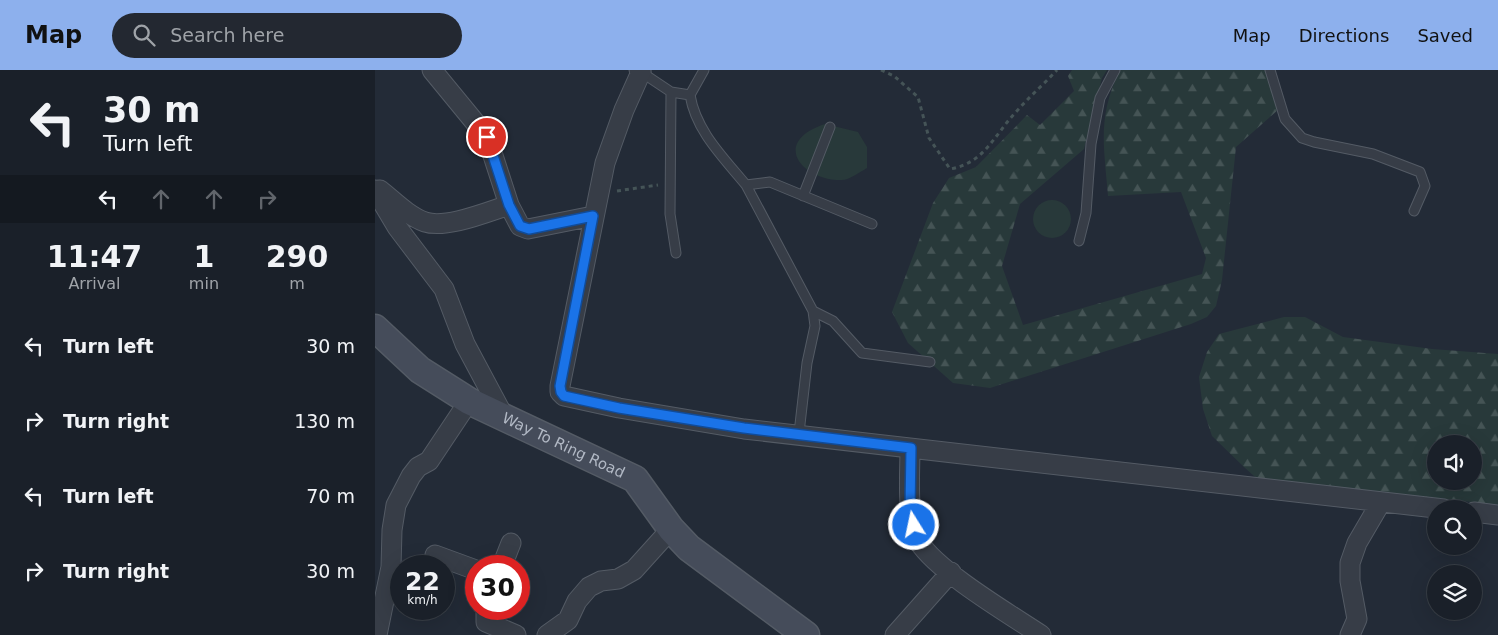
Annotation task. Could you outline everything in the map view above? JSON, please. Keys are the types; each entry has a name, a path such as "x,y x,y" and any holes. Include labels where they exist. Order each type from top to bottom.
{"street":[{"path":"432,70 487,137 509,205 520,226 529,229 593,216"},
{"path":"640,71 605,163 593,216 560,386 561,392 568,398 744,428 1427,507"},
{"path":"375,186 414,217 427,223 461,220 509,205"},
{"path":"375,190 397,227 444,289 465,344 503,417"},
{"name":"Way To Ring Road","path":"375,328 420,370 469,401 635,479 671,529 689,548 806,635"},
{"path":"377,635 391,568 391,530 396,505 418,466 429,460 469,401"},
{"path":"911,448 910,508 918,542 932,557 951,572 1041,635"},
{"path":"1351,635 1357,619 1350,581 1349,563 1357,543 1381,502"},
{"path":"1482,513 1498,515"},
{"path":"547,635 568,620 577,601 589,586 601,581 618,579 635,570 671,529"},
{"path":"507,555 511,543"},
{"path":"895,635 951,572"},
{"path":"486,620 486,622 516,635"}],"lane":[{"path":"704,70 690,95 693,111 701,130 746,185 813,311 815,326 807,363 799,433"},
{"path":"1079,241 1086,213 1091,144 1100,98 1115,70"},
{"path":"1270,70 1285,119 1302,138 1373,154 1420,172 1425,186 1414,211"},
{"path":"640,71 671,92 690,95"},
{"path":"671,92 670,214 676,253"},
{"path":"803,196 830,127"},
{"path":"746,185 770,182 872,224"},
{"path":"813,311 833,320 862,354 930,362"}],"path":[{"path":"881,70 894,76 918,97 929,138 949,170 968,164 994,142 1014,113 1057,70"},
{"path":"599,194 671,183"}],"green space":[{"path":"1072,70 1107,70 1102,78 1084,149 1020,204 1002,266 1023,325 1202,274 1206,258 1181,192 1108,196 1104,147 1105,117 1108,102 1120,70 1268,70 1279,109 1236,147 1222,280 1216,306 1207,317 1191,324 990,388 953,383 908,343 892,312 933,203 949,178 976,167 1027,115 1040,125 1074,91 1068,76"},
{"path":"825,124 858,132 867,147 867,168 842,180 828,179 815,174 805,167 798,159 796,150 799,140 808,132"},
{"path":"1052,200 1066,205 1071,219 1066,233 1052,238 1038,233 1033,219 1038,205"},
{"path":"1284,317 1305,317 1343,337 1432,349 1498,354 1498,505 1482,503 1482,500 1454,500 1366,490 1264,485 1212,436 1203,409 1199,377 1207,352 1219,334"}],"route":[{"path":"487,137 509,205 520,226 529,229 593,216 560,386 564,396 619,408 744,428 799,433 911,448 910,508 914,525"}]}
